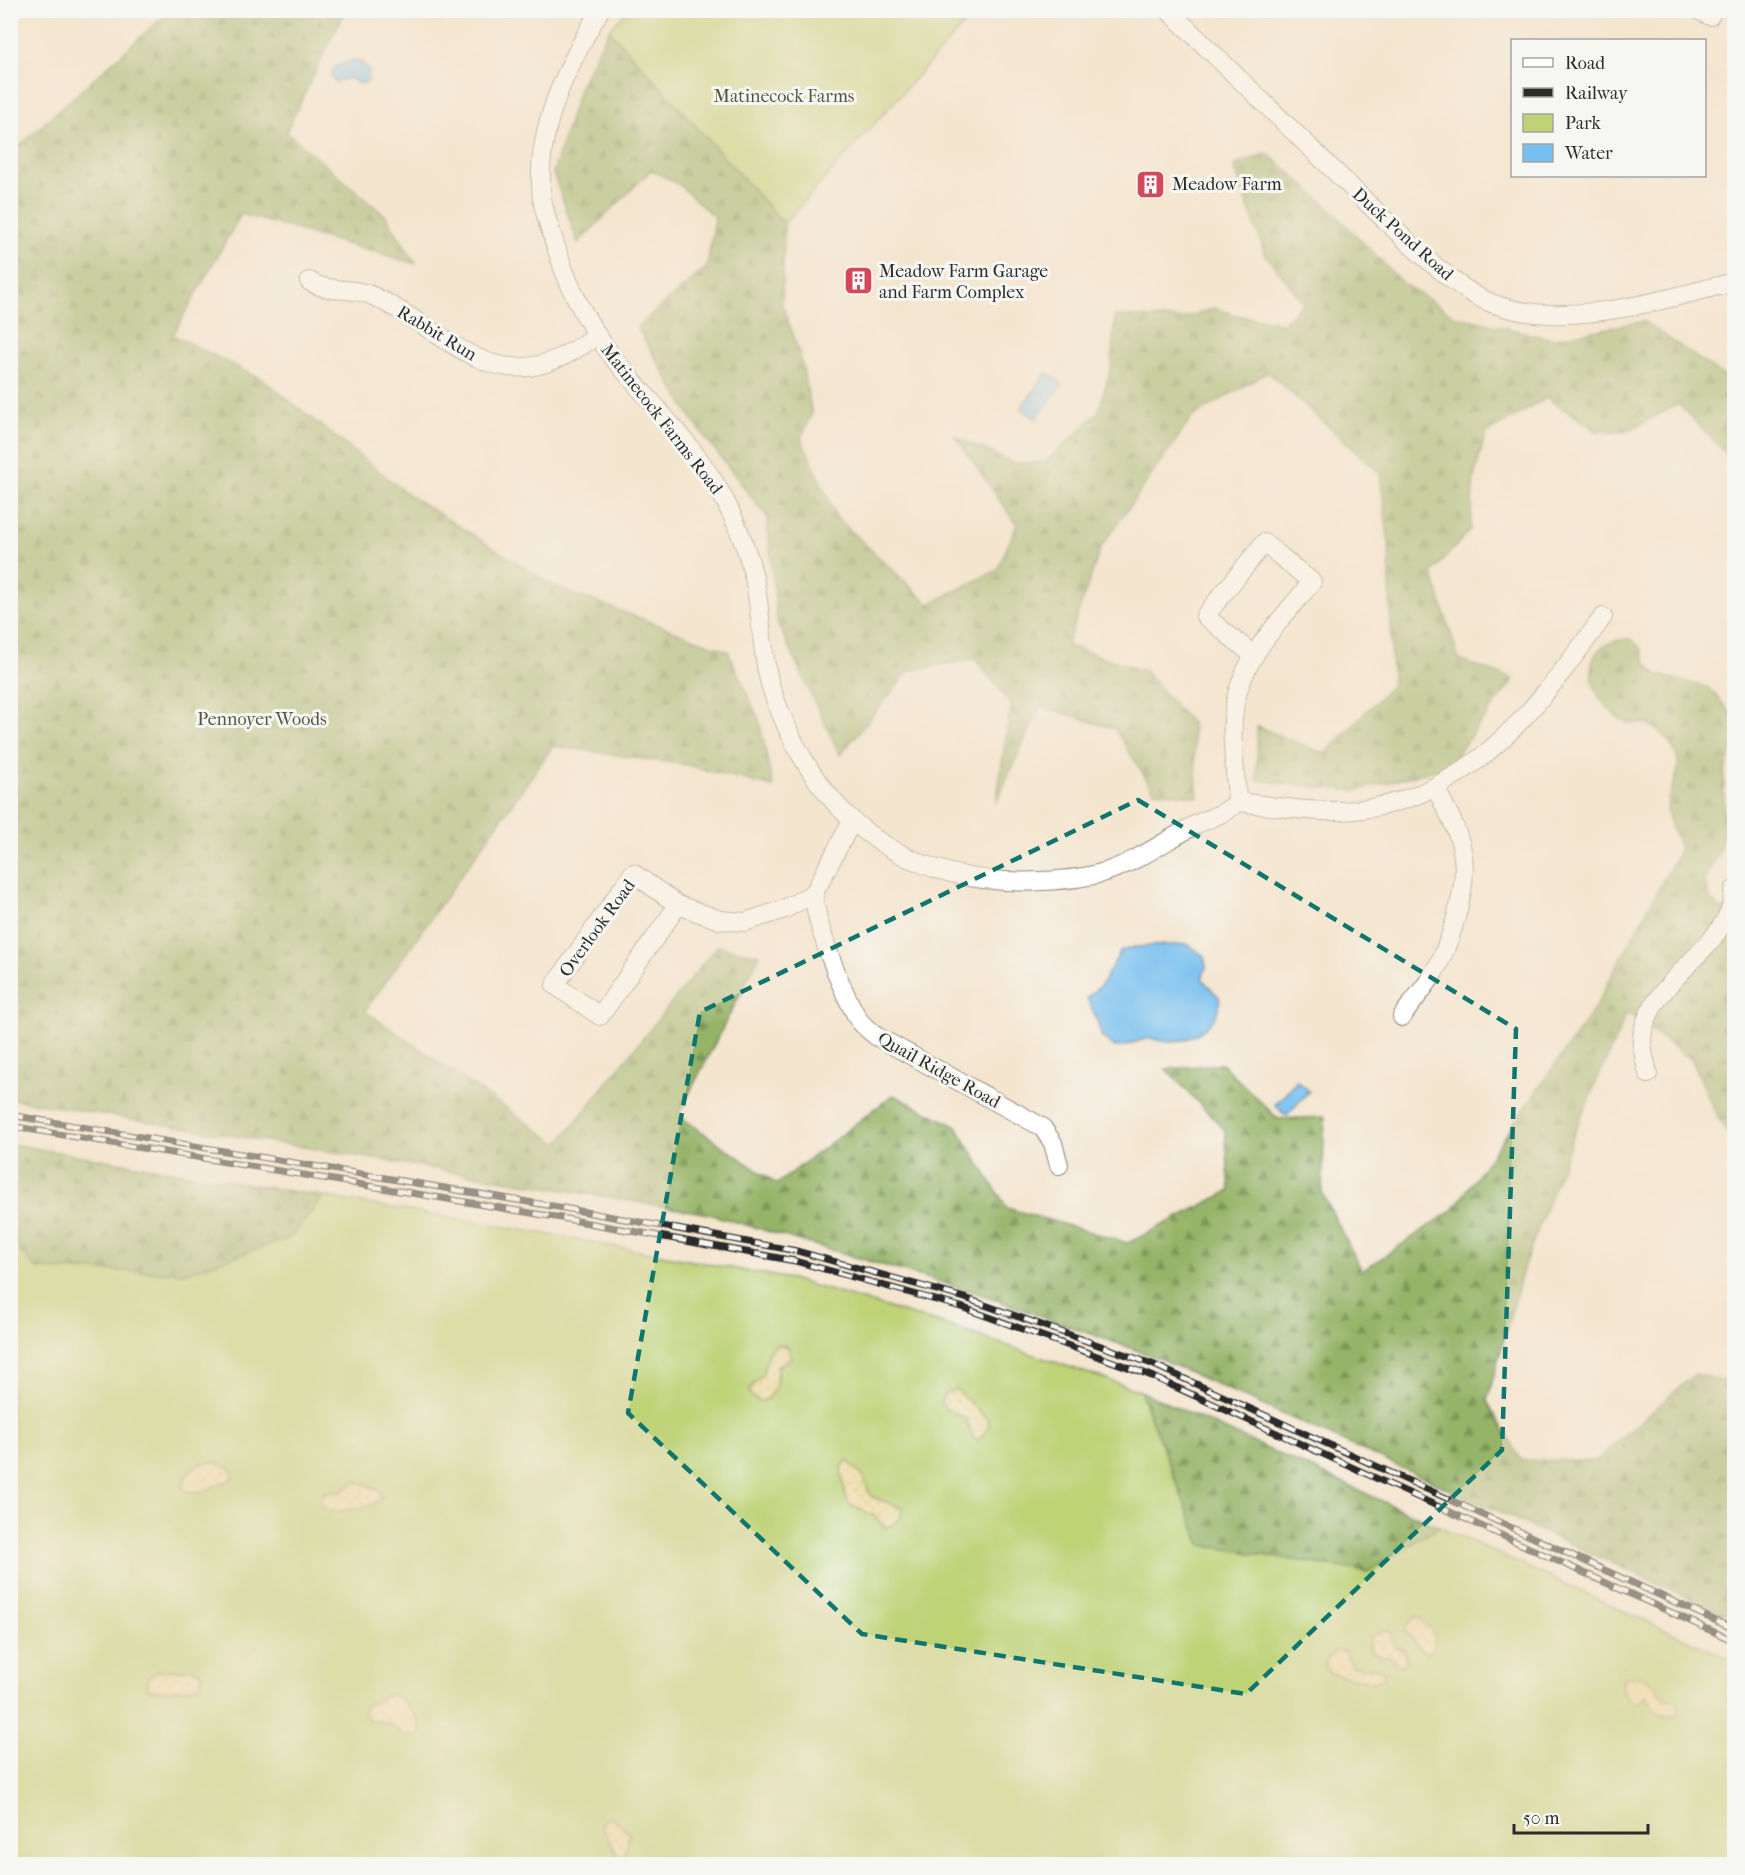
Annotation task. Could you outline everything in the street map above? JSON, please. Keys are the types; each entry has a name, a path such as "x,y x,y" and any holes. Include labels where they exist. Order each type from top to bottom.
{"street":[{"name":"Matinecock Farms Road","path":"600,10 568,67 550,117 541,174 547,220 568,285 597,335 703,466 723,497 745,546 755,580 767,673 780,711 818,784 852,823 878,842 924,867 960,877 1012,883 1071,880 1110,871 1204,820 1229,810 1237,802"},
{"name":"Duck Pond Road","path":"1168,10 1413,247 1442,273 1482,298 1505,307 1529,312 1589,312 1734,282"},
{"name":"Rabbit Run","path":"309,281 328,289 353,290 371,295 388,303 453,346 477,358 504,367 527,368 550,363 574,352 597,335"},
{"path":"1253,655 1205,616 1264,543 1312,582 1253,655 1234,710 1237,802 1314,810 1354,810 1389,805 1436,789 1478,762 1525,716 1553,684 1603,616"},
{"path":"1402,1017 1432,975 1450,936 1461,896 1464,858 1456,826 1436,789"},
{"path":"814,893 852,823"},
{"name":"Overlook Road","path":"678,905 600,1016 555,985 633,873 678,905 720,920 746,922 785,909 814,893"},
{"path":"1648,1074 1642,1040 1646,1020 1656,1002 1719,928 1729,912 1734,890"},
{"name":"Quail Ridge Road","path":"814,893 814,910 851,1006 861,1022 876,1036 1042,1127 1053,1143 1059,1165"}],"highlighted area":[{"path":"1138,800 1516,1029 1502,1450 1246,1694 862,1634 628,1413 700,1012"}],"green space":[{"name":"Pennoyer Woods","path":"165,11 345,11 286,132 386,216 416,264 241,214 173,335 263,380 409,495 554,586 728,651 759,720 773,787 686,765 553,746 365,1011 558,1144 717,946 760,955 678,1115 777,1184 893,1095 956,1126 1007,1208 1128,1243 1230,1191 1225,1130 1166,1069 1222,1064 1278,1119 1325,1117 1322,1193 1362,1271 1454,1209 1594,1009 1680,849 1667,806 1677,772 1675,752 1656,729 1645,723 1628,723 1619,718 1603,702 1593,682 1591,671 1598,651 1613,641 1631,639 1641,649 1646,663 1656,674 1709,688 1734,717 1734,743 1724,773 1724,830 1719,853 1704,880 1710,899 1721,909 1734,908 1734,1145 1714,1110 1692,1060 1627,1013 1577,1126 1524,1266 1487,1401 1521,1460 1595,1461 1695,1374 1734,1383 1734,1618 1158,1358 977,1293 709,1214 11,1099 10,154 164,16"},
{"name":"Matinecock Farms","path":"627,11 976,11 784,224 609,30"},
{"path":"609,30 784,224 782,304 800,355 812,414 801,438 837,518 929,604 997,570 1017,525 955,436 1013,463 1046,462 1098,413 1111,367 1115,316 1182,319 1214,308 1235,315 1283,323 1304,303 1265,254 1234,166 1267,153 1324,203 1405,285 1455,316 1552,339 1643,321 1724,376 1734,391 1734,461 1678,404 1626,432 1597,431 1547,398 1486,433 1474,477 1470,530 1432,573 1459,660 1514,679 1447,767 1354,791 1257,780 1257,726 1325,754 1392,685 1389,544 1380,473 1268,372 1193,416 1101,547 1067,645 1144,671 1192,724 1198,797 1154,791 1115,729 1040,706 996,803 1011,704 975,659 909,671 840,755 777,622 767,517 695,424 637,327 707,267 715,218 678,184 651,170 578,243 553,173 580,86"},
{"path":"11,1144 558,1236 791,1279 940,1323 1140,1391 1734,1661 1734,1864 11,1864"},
{"path":"11,1144 323,1197 290,1238 185,1273 37,1269 11,1242"},
{"path":"1140,1391 1439,1527 1368,1572 1201,1545"}],"sand":[{"path":"778,1344 788,1347 791,1358 777,1367 776,1387 766,1400 759,1401 751,1396 749,1390 763,1373 768,1353"},
{"path":"956,1389 988,1420 989,1426 979,1441 972,1436 966,1418 947,1410 940,1403 945,1393"},
{"path":"847,1460 861,1474 872,1497 902,1508 901,1515 895,1523 885,1527 873,1515 850,1505 845,1495 841,1469"},
{"path":"214,1462 230,1468 234,1474 232,1479 200,1493 186,1491 183,1488 186,1476 193,1468"},
{"path":"356,1481 379,1490 382,1497 367,1506 336,1511 329,1511 319,1503 325,1492 341,1492"},
{"path":"1416,1617 1420,1618 1435,1634 1432,1651 1425,1654 1406,1632 1405,1627"},
{"path":"1384,1630 1392,1633 1394,1645 1406,1652 1406,1664 1398,1665 1389,1657 1375,1654 1370,1649 1370,1640 1373,1635"},
{"path":"1336,1651 1345,1651 1352,1666 1384,1671 1384,1678 1373,1682 1331,1674 1325,1666 1327,1659"},
{"path":"191,1668 202,1673 201,1683 175,1690 148,1689 148,1677 153,1673"},
{"path":"1624,1677 1639,1677 1648,1680 1666,1698 1677,1703 1679,1713 1672,1717 1658,1713 1645,1696 1639,1703 1631,1702 1622,1690"},
{"path":"391,1694 405,1703 414,1714 421,1728 417,1735 404,1735 388,1723 369,1720 364,1713 365,1706"},
{"path":"608,1817 613,1818 630,1834 625,1855 619,1856 601,1825"}],"water":[{"path":"353,60 360,61 369,71 368,82 360,84 348,78 335,82 331,76 334,67"},
{"path":"1047,372 1063,384 1036,419 1021,408"},
{"path":"1187,944 1204,956 1206,967 1202,979 1219,997 1219,1006 1211,1022 1196,1035 1178,1041 1166,1042 1149,1039 1115,1047 1102,1037 1087,998 1102,984 1121,951 1135,947"},
{"path":"1297,1081 1309,1091 1286,1116 1275,1105"}],"railway":[{"path":"10,1115 564,1208 797,1251 965,1298 1152,1364 1734,1629"},
{"path":"10,1126 561,1218 795,1261 961,1307 1147,1374 1734,1641"}],"place":[{"name":"Meadow Farm","path":"1151,184"},
{"name":"Meadow Farm Garage and Farm Complex","path":"858,281"}]}
